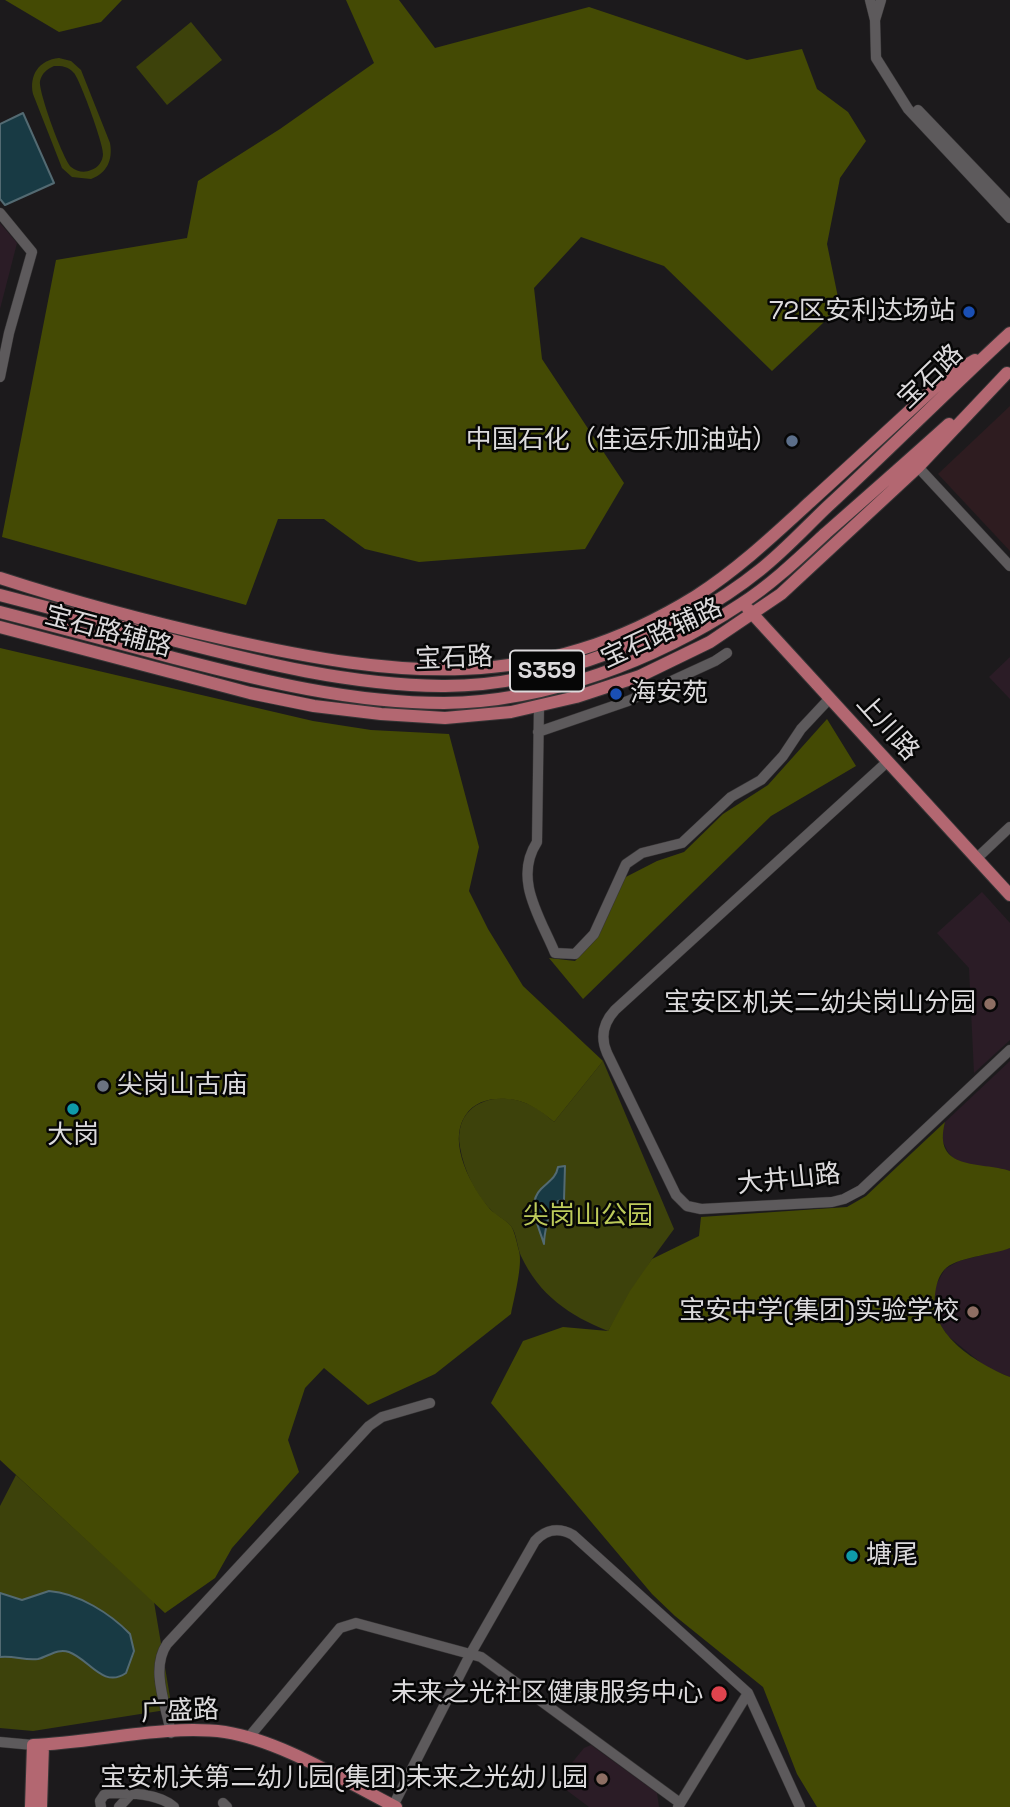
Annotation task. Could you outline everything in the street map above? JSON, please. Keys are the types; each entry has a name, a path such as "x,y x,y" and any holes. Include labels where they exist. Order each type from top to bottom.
{"main road":[{"name":"宝石路","path":"0,595 258,662 320,674 444,686 506,680 567,666 616,650 694,614 761,569 1010,334"},
{"name":"宝石路辅路","path":"0,578 192,631 353,664 427,670 471,670 545,660 624,634 663,615 728,574 759,549 947,376 993,349"},
{"name":"宝石路","path":"0,612 254,678 317,691 382,699 444,703 508,697 572,682 634,662 702,629 743,603 771,582 1008,371"},
{"name":"宝石路辅路","path":"0,627 250,693 314,706 445,718 511,712 576,697 640,676 710,642 781,594 918,467 1008,371"},
{"name":"上川路","path":"732,590 1010,895"},
{"name":"广盛路","path":"38,1745 171,1732 205,1731 249,1737 278,1747 394,1806"},
{"path":"32,1807 38,1745"},
{"path":"38,1745 41,1807"}],"street":[{"path":"870,0 875,20 876,58 908,110 1010,218"},
{"path":"875,20 881,0"},
{"path":"899,93 1010,206"},
{"path":"0,213 32,252 9,333 0,377"},
{"path":"918,467 1010,566"},
{"path":"538,732 628,701 703,667 727,653"},
{"path":"539,705 537,842 527,865 527,882 555,953 575,954 594,934 626,864 642,853 682,843 731,797 761,780 783,756 801,729 830,698"},
{"name":"大井山路","path":"887,762 610,1016 603,1030 604,1046 676,1195 694,1209 838,1201 860,1190 1010,1050"},
{"path":"976,859 1010,827"},
{"path":"171,1732 159,1671 160,1657 167,1644 369,1426 382,1417 430,1403"},
{"path":"394,1806 471,1653 535,1541 546,1532 560,1530 573,1535 748,1693 800,1807"},
{"path":"249,1737 334,1635 347,1624 356,1623 471,1653 490,1663 679,1805 748,1693"},
{"path":"0,1742 38,1745"},
{"path":"101,1807 100,1801 104,1795 159,1798 174,1807"},
{"path":"119,1807 130,1795"}],"shaded area":[{"path":"0,223 17,243 0,309"},
{"path":"1010,406 1010,551 938,474"},
{"path":"1010,657 1010,699 989,677"},
{"name":"宝安区机关二幼尖岗山分园","path":"982,892 1010,923 1010,1040 974,1073 969,968 937,933"},
{"path":"1010,1061 1010,1171 955,1160 943,1142 945,1122"},
{"name":"宝安中学(集团)实验学校","path":"1010,1248 1010,1377 986,1367 948,1336 938,1321 933,1303 936,1285 945,1269 959,1261"},
{"name":"宝安机关第二幼儿园(集团)未来之光幼儿园","path":"591,1745 657,1793 659,1807 589,1807 561,1786 571,1772 567,1769 584,1748"}],"green space":[{"path":"5,0 122,0 101,22 59,32"},
{"path":"346,0 399,0 435,48 589,7 747,60 802,49 817,89 848,112 866,141 840,178 827,244 840,307 772,371 664,266 581,237 534,288 542,359 624,483 585,549 419,562 365,549 324,519 278,519 246,605 2,537 56,260 187,238 198,181 280,129 374,63"},
{"path":"191,22 222,60 167,105 136,67"},
{"path":"52,59 71,61 81,70 110,143 108,165 91,179 72,177 62,168 33,94 34,75 41,65","holes":["54,66 67,68 74,73 100,139 102,159 98,166 89,171 76,170 67,161 43,98 41,78"]},
{"path":"0,648 313,721 371,730 449,734 479,847 469,891 488,929 523,986 603,1061 554,1122 527,1104 495,1099 483,1101 473,1107 460,1127 460,1152 469,1177 490,1209 511,1226 516,1238 520,1265 511,1314 435,1374 368,1405 324,1368 305,1388 288,1440 299,1472 232,1548 215,1578 165,1613 0,1460"},
{"path":"827,719 856,766 771,816 583,999 549,958 575,961 598,937 620,880 657,861 684,852 723,814 768,785"},
{"name":"尖岗山公园","path":"603,1061 674,1229 652,1259 608,1331 557,1302 546,1293 528,1270 511,1226 494,1213 472,1183 462,1156 459,1132 469,1111 478,1104 502,1098 532,1106 554,1122"},
{"path":"945,1122 943,1138 952,1157 1010,1171 1010,1248 965,1259 944,1270 937,1285 935,1309 940,1323 958,1346 984,1364 1010,1377 1010,1807 817,1807 797,1774 763,1687 652,1594 491,1403 523,1341 563,1327 608,1331 652,1259 699,1236 701,1217 847,1207 866,1196"},
{"path":"16,1475 154,1602 172,1709 33,1731 0,1728 0,1506"}],"water":[{"path":"23,113 54,183 5,205 0,199 0,124"},
{"path":"565,1166 564,1200 558,1201 558,1209 549,1211 544,1244 535,1216 534,1202 541,1189 554,1177 558,1167"},
{"path":"49,1591 82,1600 113,1619 130,1634 134,1651 126,1673 118,1677 103,1675 65,1651 38,1659 0,1657 0,1593 22,1600"}],"place":[{"name":"72区安利达场站","path":"969,312"},
{"name":"中国石化（佳运乐加油站）","path":"792,441"},
{"name":"海安苑","path":"616,694"},
{"name":"宝安区机关二幼尖岗山分园","path":"990,1004"},
{"name":"尖岗山古庙","path":"103,1086"},
{"name":"大岗","path":"73,1109"},
{"name":"宝安中学(集团)实验学校","path":"973,1312"},
{"name":"塘尾","path":"852,1556"},
{"name":"未来之光社区健康服务中心","path":"719,1694"},
{"name":"宝安机关第二幼儿园(集团)未来之光幼儿园","path":"602,1779"}]}
